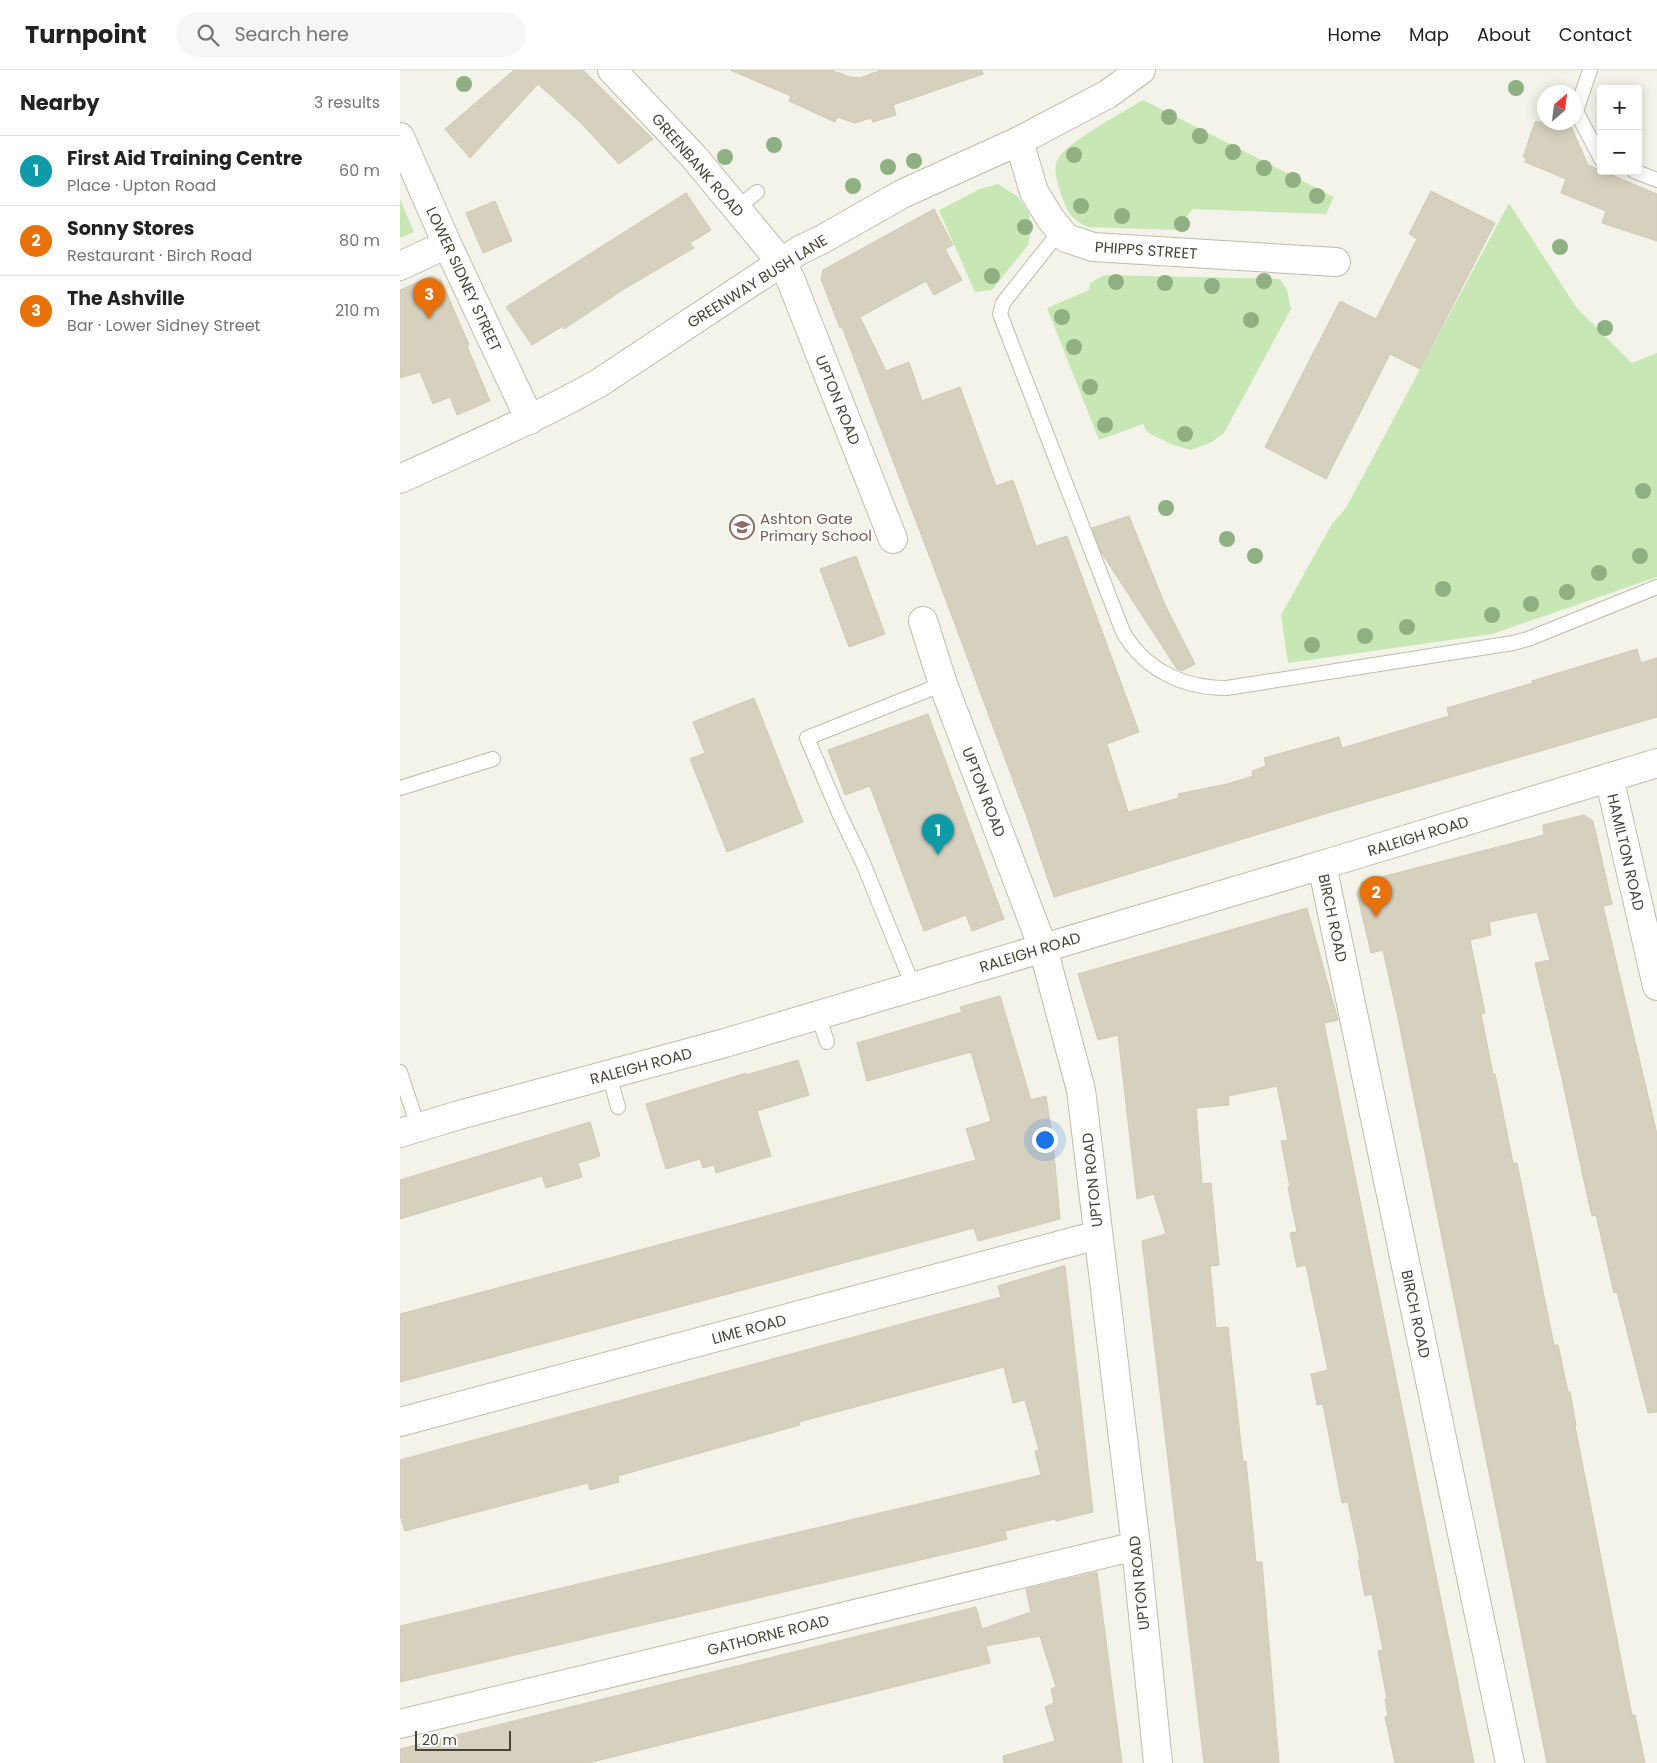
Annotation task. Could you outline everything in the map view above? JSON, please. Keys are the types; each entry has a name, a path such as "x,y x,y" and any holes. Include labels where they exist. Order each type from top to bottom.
{"street":[{"name":"GREENBANK ROAD","path":"612,70 694,157 747,200 781,262"},
{"name":"GREENWAY BUSH LANE","path":"400,479 530,420 599,383 800,250 822,240 902,194 1019,141 1108,94 1141,70"},
{"name":"LOWER SIDNEY STREET","path":"400,137 447,244 530,420"},
{"name":"PHIPPS STREET","path":"1019,141 1034,192 1050,218 1066,238 1093,247 1336,262"},
{"path":"400,266 447,244"},
{"name":"UPTON ROAD","path":"781,262 790,278 893,539"},
{"name":"UPTON ROAD","path":"923,621 943,684 1043,948 1081,1090 1136,1546 1158,1763"},
{"name":"RALEIGH ROAD","path":"409,1130 725,1043 1657,764"},
{"name":"HAMILTON ROAD","path":"1609,777 1657,986"},
{"name":"BIRCH ROAD","path":"1322,865 1510,1763"},
{"name":"LIME ROAD","path":"400,1422 1098,1236"},
{"name":"GATHORNE ROAD","path":"400,1724 1136,1546"}],"lane":[{"path":"1590,70 1576,111 1597,151"},
{"path":"1642,174 1657,180"},
{"path":"1060,231 1003,303 1000,314 1123,632 1140,655 1153,666 1183,682 1196,686 1227,688 1513,643 1528,639 1657,587"},
{"path":"913,986 863,863 807,738 943,684"},
{"path":"400,788 493,759"},
{"path":"818,1015 827,1042"},
{"path":"400,1072 409,1130"},
{"path":"609,1074 618,1107"}],"green space":[{"path":"1143,100 1334,197 1326,214 1192,209 1178,230 1088,227 1078,221 1068,211 1056,178 1056,163 1058,159 1063,152 1084,136"},
{"path":"998,184 1018,197 1029,213 1031,230 1028,245 992,290 975,292 939,210 980,189"},
{"path":"400,199 414,232 400,238"},
{"path":"1509,203 1576,307 1632,363 1657,353 1657,577 1492,634 1288,663 1281,615 1332,524 1346,508"},
{"path":"1104,275 1280,279 1287,290 1291,309 1224,433 1210,443 1191,450 1173,445 1147,432 1143,424 1099,440 1047,308 1089,290 1090,283"}],"building":[{"path":"514,70 583,70 653,139 619,164 580,122 538,84 470,158 445,129"},
{"path":"730,70 831,70 850,77 860,78 881,70 982,70 983,74 893,105 896,115 873,122 871,118 855,123 837,117 835,122 789,101 791,96"},
{"path":"1535,122 1537,122 1537,130 1573,130 1588,165 1597,169 1597,175 1612,175 1657,194 1657,241 1602,223 1606,211 1561,193 1566,179 1525,162 1526,158 1523,157"},
{"path":"1431,191 1495,223 1420,369 1390,354 1326,479 1265,447 1340,301 1376,319 1417,239 1409,234"},
{"path":"686,193 711,230 690,243 694,248 624,289 564,329 563,326 532,345 506,307"},
{"path":"495,201 512,241 483,253 466,213"},
{"path":"934,209 953,245 945,249 962,280 934,295 926,281 860,317 886,371 909,362 922,401 960,387 996,486 1013,480 1036,546 1067,536 1139,732 1107,744 1128,812 1179,798 1178,794 1227,784 1253,776 1252,771 1266,766 1264,758 1339,737 1342,748 1449,716 1447,708 1533,683 1532,681 1637,649 1641,663 1657,658 1657,717 1321,815 1054,897 1026,815 937,576 842,327 840,328 821,279 823,270"},
{"path":"431,276 441,280 469,345 467,346 490,401 457,415 450,397 433,404 420,372 400,378 400,290"},
{"path":"1129,516 1165,605 1195,664 1182,671 1177,669 1101,552 1092,528"},
{"path":"856,556 885,634 849,647 820,569"},
{"path":"754,698 803,822 727,852 690,759 705,753 693,722"},
{"path":"928,714 1004,919 972,931 966,915 924,931 870,786 845,795 828,750"},
{"path":"1584,815 1593,821 1612,904 1603,906 1657,1134 1657,1412 1648,1413 1617,1292 1614,1293 1596,1215 1592,1216 1535,963 1550,960 1537,912 1489,922 1491,935 1470,940 1485,1013 1481,1014 1493,1074 1495,1074 1513,1163 1517,1163 1554,1345 1558,1345 1568,1392 1570,1392 1632,1715 1635,1715 1645,1763 1547,1763 1397,1013 1383,950 1371,953 1357,893 1362,882 1544,835 1543,825"},
{"path":"1307,908 1338,1020 1324,1023 1474,1763 1395,1763 1385,1717 1388,1716 1385,1699 1387,1699 1378,1651 1383,1650 1372,1594 1365,1596 1348,1502 1342,1503 1323,1404 1317,1405 1311,1374 1328,1370 1306,1265 1297,1267 1290,1233 1297,1232 1281,1141 1288,1140 1277,1086 1228,1096 1229,1105 1196,1108 1202,1184 1211,1183 1219,1265 1210,1266 1216,1328 1228,1327 1243,1462 1246,1461 1256,1562 1262,1562 1279,1763 1204,1763 1142,1241 1166,1234 1154,1194 1137,1199 1118,1035 1098,1040 1078,974"},
{"path":"1000,996 1031,1100 1046,1096 1053,1143 1060,1219 978,1241 974,1228 400,1382 400,1314 976,1160 966,1129 991,1121 971,1052 867,1081 857,1043 962,1012 960,1007"},
{"path":"798,1060 809,1095 757,1111 771,1156 716,1173 714,1165 703,1168 700,1159 666,1169 646,1104 746,1073 746,1075"},
{"path":"590,1122 600,1156 578,1163 582,1177 546,1188 542,1176 400,1219 400,1180"},
{"path":"1065,1266 1093,1512 1005,1531 1007,1539 980,1546 400,1682 400,1626 1041,1475 1035,1451 1039,1450 1025,1400 1013,1403 1004,1367 799,1422 800,1425 618,1476 619,1482 590,1490 588,1483 405,1531 400,1515 400,1460 1001,1297 998,1286"},
{"path":"1097,1572 1122,1763 1004,1763 1003,1756 1055,1741 1045,1707 1054,1703 1051,1689 1056,1687 1040,1636 986,1646 990,1663 588,1763 400,1763 400,1749 976,1607 982,1629 1031,1612 1026,1589"}],"place":[{"name":"The Ashville","path":"429,319"},
{"name":"Ashton Gate Primary School","path":"742,527"},
{"name":"First Aid Training Centre","path":"938,855"},
{"name":"Sonny Stores","path":"1376,917"}]}
